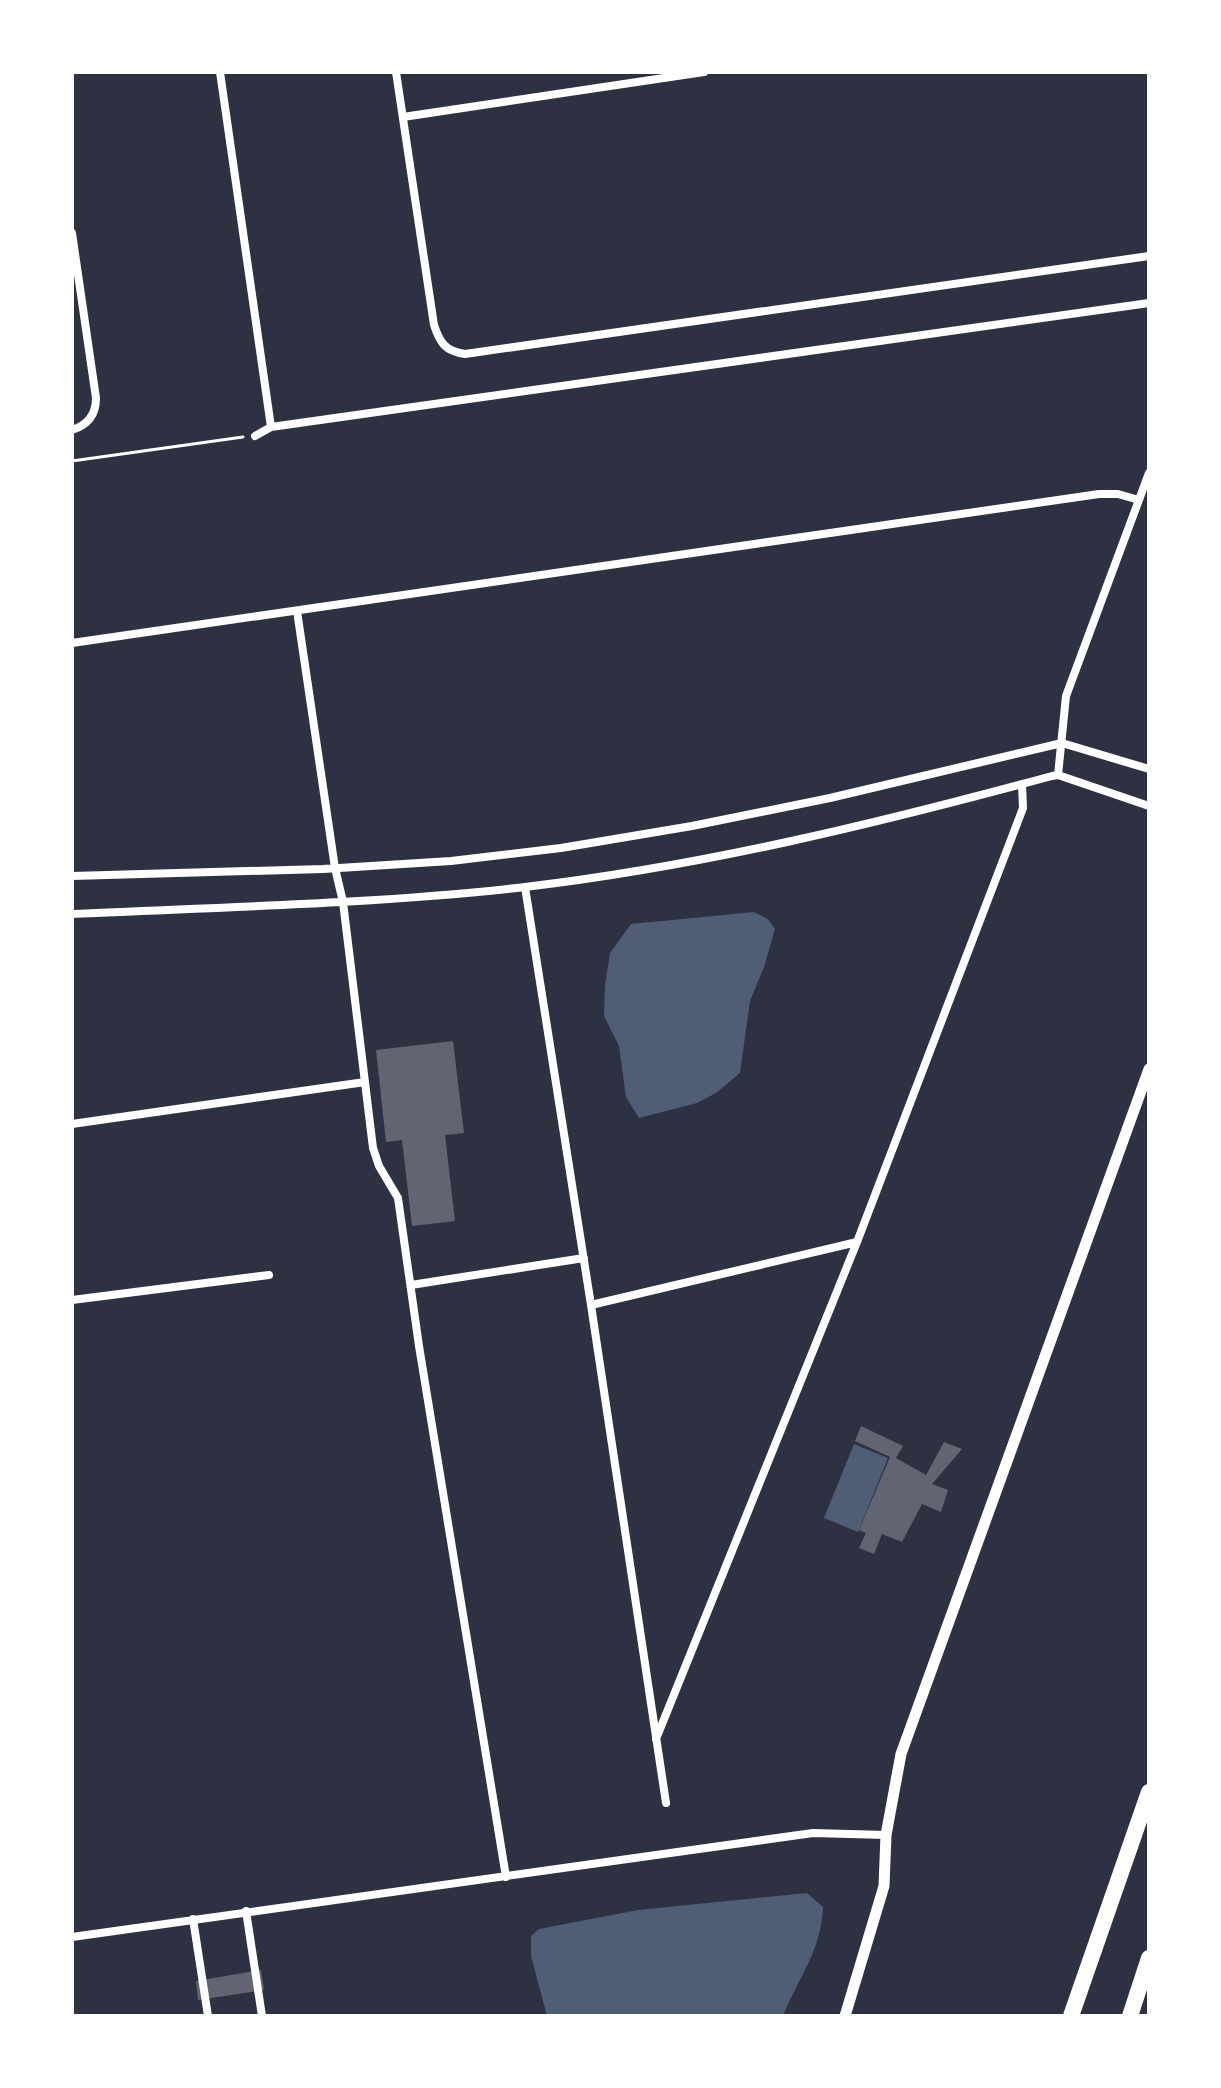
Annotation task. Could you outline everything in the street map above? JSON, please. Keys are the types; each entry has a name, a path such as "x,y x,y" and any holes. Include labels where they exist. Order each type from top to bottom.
{"highway":[{"path":"1071,2016 1149,1792"},
{"path":"1130,2016 1149,1958"}],"street":[{"path":"220,72 271,427"},
{"path":"396,72 434,325 440,342 451,352 465,354 1149,256"},
{"path":"403,117 704,72"},
{"path":"72,233 96,398 96,408 91,418 86,424 72,430"},
{"path":"255,436 271,427 1149,303"},
{"path":"1058,775 1066,696 1149,473"},
{"path":"72,643 1099,494 1118,494 1139,500"},
{"path":"297,611 335,868 343,902 373,1148 379,1166 398,1198 421,1361 506,1877"},
{"path":"72,876 335,868 451,861 561,848 677,829 830,798 1062,743 1149,769"},
{"path":"72,914 343,902 525,887 758,848 882,821 1058,775 1149,806"},
{"path":"656,1739 857,1242 1023,808 1022,784"},
{"path":"525,887 666,1803"},
{"path":"845,2016 884,1886 886,1835 901,1754 1149,1069"},
{"path":"72,1124 365,1082"},
{"path":"591,1305 857,1242"},
{"path":"411,1285 584,1258"},
{"path":"72,1300 269,1275"},
{"path":"72,1937 813,1833 886,1835"},
{"path":"246,1911 262,2016"},
{"path":"193,1919 208,2016"}],"path":[{"path":"72,461 255,436"}],"water":[{"path":"754,912 768,919 775,929 750,1001 740,1073 716,1093 697,1103 639,1118 626,1097 619,1046 604,1016 610,953 631,924"},
{"path":"854,1444 888,1458 858,1532 824,1518"},
{"path":"807,1893 823,1907 821,1923 814,1951 783,2016 547,2016 531,1956 531,1936 539,1929 638,1910"}],"building":[{"path":"453,1041 464,1133 445,1135 455,1221 412,1226 402,1140 386,1142 376,1050"},
{"path":"861,1426 903,1446 896,1458 926,1475 944,1442 962,1449 932,1484 948,1490 941,1512 922,1504 902,1542 882,1534 874,1554 859,1548 866,1533 859,1530 890,1457 855,1441"},
{"path":"261,1970 264,1990 198,2000 196,1981"}]}
